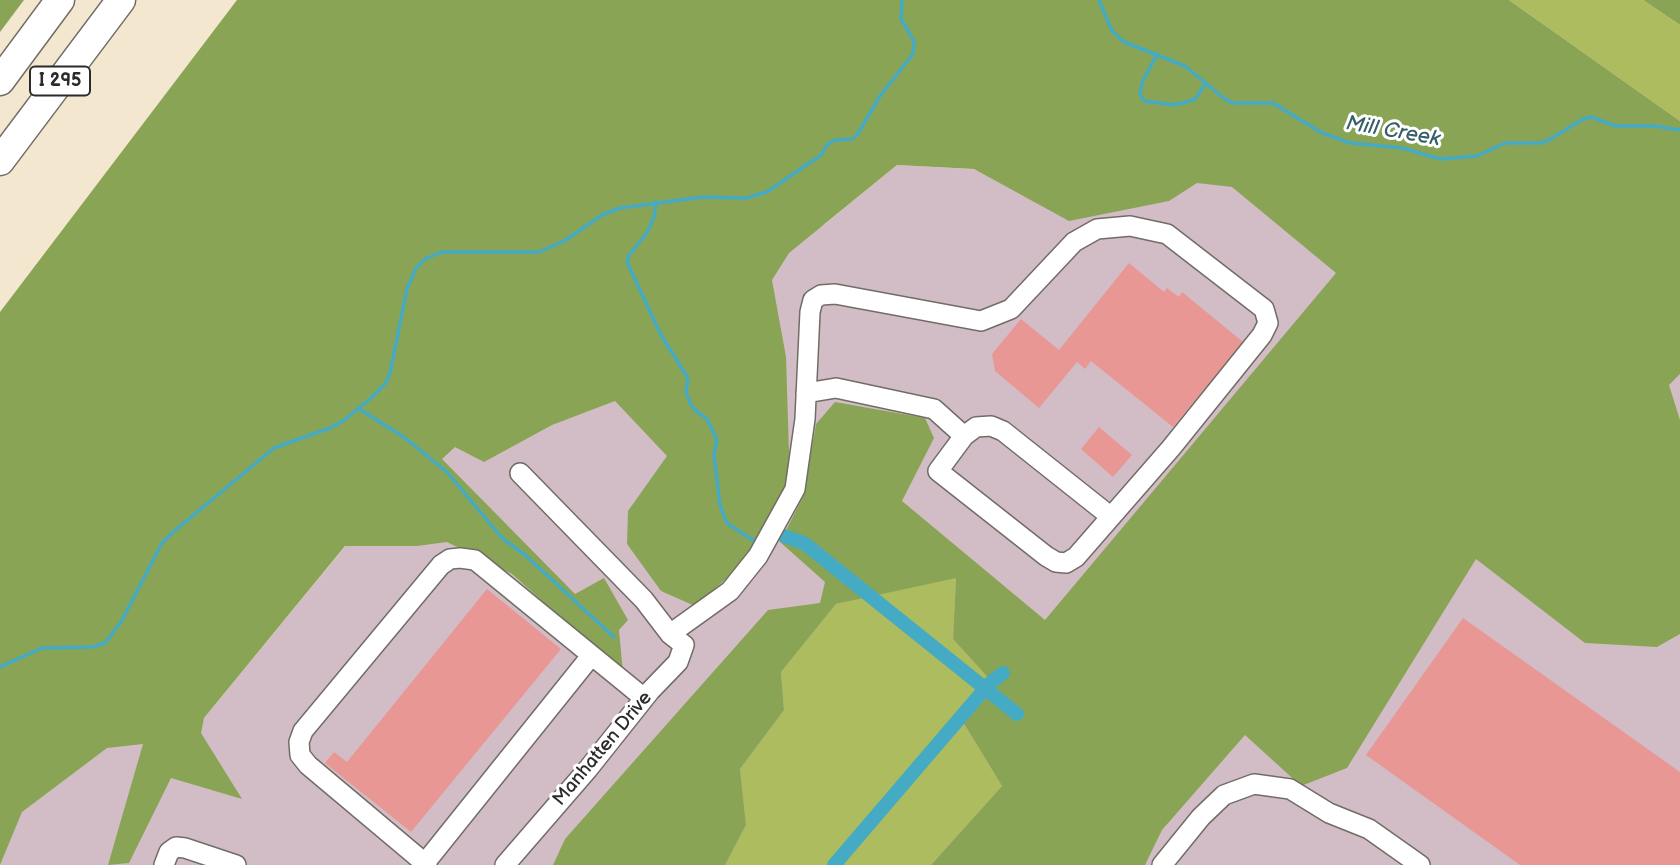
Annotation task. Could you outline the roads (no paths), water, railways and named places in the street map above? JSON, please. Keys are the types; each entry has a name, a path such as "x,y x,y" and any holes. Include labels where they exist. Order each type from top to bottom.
{"highway":[{"name":"I 295","path":"0,81 60,0"},
{"name":"I 295","path":"0,161 121,0"}],"street":[{"path":"520,474 644,600 670,634 730,592 758,556 795,489 805,419 810,312 813,300 821,295 835,294 981,321 1011,309 1074,242 1097,229 1130,226 1167,234 1264,309 1268,323 1262,335 1179,438 1076,557 1066,563 1056,562 938,471 964,436 976,427 985,425 1003,431 1110,516"},
{"path":"806,393 836,388 934,409 964,436"},
{"path":"591,656 426,864 308,765 300,755 299,742 303,731 440,565 450,559 475,560 644,698"},
{"name":"Manhatten Drive","path":"505,865 588,769 644,698 678,662 684,645 670,634"},
{"path":"1162,865 1201,817 1224,795 1254,783 1290,789 1328,813 1369,830 1420,865"},
{"path":"164,865 169,852 176,847 236,865"}],"waterway":[{"path":"0,667 42,648 92,647 105,643 121,622 162,543 172,533 274,448 330,428 370,399 385,384 390,373 407,289 416,268 425,259 442,252 539,252 564,241 602,215 620,208 703,197 746,198 767,192 821,155 828,144 835,140 852,139 880,96 913,54 914,41 901,19 902,0"},
{"name":"Mill Creek","path":"1099,0 1112,31 1124,42 1185,66 1226,100 1234,103 1273,103 1322,133 1350,143 1402,148 1440,159 1477,156 1505,143 1540,143 1591,117 1616,126 1654,126 1680,130"},
{"path":"1157,54 1142,83 1140,94 1144,101 1174,105 1187,102 1195,99 1206,83"},
{"path":"656,202 654,217 647,233 629,255 627,262 661,335 688,378 686,392 690,403 707,419 717,440 714,455 720,505 727,523 758,541"},
{"path":"358,408 405,438 447,472 502,538 525,555 614,637"},
{"path":"784,536 804,543 1017,714"},
{"path":"834,865 989,684 1003,673"}]}
